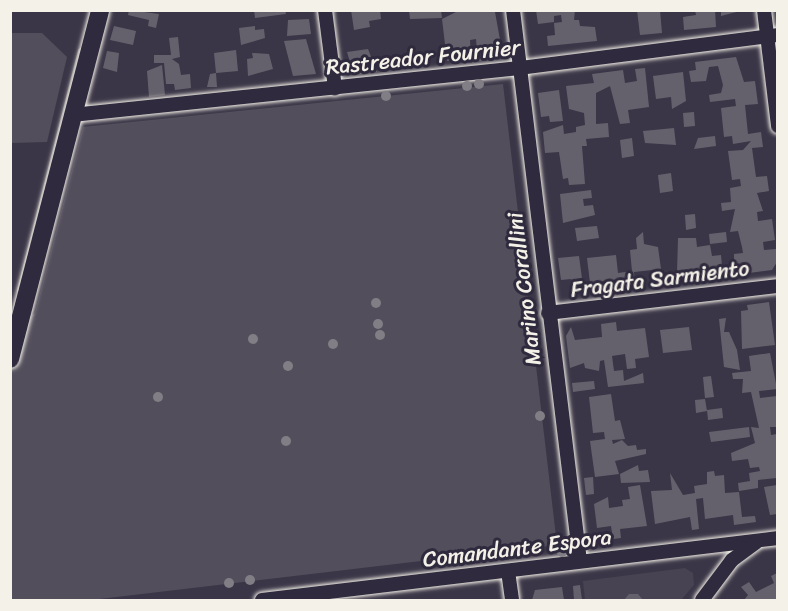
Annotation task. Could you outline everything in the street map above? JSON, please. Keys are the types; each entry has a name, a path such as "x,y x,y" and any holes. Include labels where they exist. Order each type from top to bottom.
{"street":[{"path":"10,359 100,10"},
{"path":"325,10 335,88"},
{"name":"Marino Corallini","path":"513,10 548,313 580,561"},
{"path":"764,10 772,36 777,126"},
{"name":"Rastreador Fournier","path":"72,115 520,68 772,36"},
{"name":"Fragata Sarmiento","path":"548,313 777,286"},
{"name":"Comandante Espora","path":"262,600 369,594 580,561 777,538"},
{"path":"702,600 732,560 757,541"},
{"path":"508,571 512,600"}],"shaded area":[{"path":"10,33 42,33 67,57 47,142 11,143"},
{"path":"503,84 557,545 91,600 11,600 11,357 24,319 35,313 83,127"},
{"path":"685,568 693,573 694,585 681,600 585,600 583,581"}],"building":[{"path":"129,10 159,14 156,28 148,26 149,20 128,15"},
{"path":"254,10 285,10 286,14 255,18"},
{"path":"351,10 380,10 381,19 369,21 370,27 354,30"},
{"path":"409,10 441,10 442,18 410,19"},
{"path":"460,10 495,12 502,51 497,59 478,61 476,39 470,40 471,59 447,61 442,19"},
{"path":"536,10 575,10 574,20 579,20 580,26 595,27 597,41 548,46 547,36 555,35 554,23 562,22 561,15 554,16 554,22 538,24"},
{"path":"637,10 660,10 662,33 640,35"},
{"path":"695,10 715,10 716,27 684,30 683,17 696,15"},
{"path":"721,10 744,10 721,16"},
{"path":"309,19 311,34 287,36 288,20"},
{"path":"114,26 136,31 133,45 110,40"},
{"path":"255,26 255,30 264,29 265,38 241,45 239,28"},
{"path":"178,37 180,57 172,59 179,64 181,75 190,74 191,88 175,90 174,84 166,84 164,63 154,63 154,55 171,55 169,38"},
{"path":"306,39 316,74 293,76 284,41"},
{"path":"368,49 377,72 354,75 347,52"},
{"path":"236,50 238,71 216,73 214,53"},
{"path":"107,51 119,53 117,72 103,68"},
{"path":"252,53 269,54 273,69 248,76 247,59 253,58"},
{"path":"736,57 744,82 755,81 758,104 745,105 748,134 761,132 763,147 752,148 756,177 767,176 769,191 757,193 763,211 757,212 758,221 772,219 775,240 763,242 764,250 776,249 777,262 772,270 734,275 734,254 743,253 742,247 738,231 730,232 735,209 722,211 721,203 731,202 730,188 741,186 740,179 732,180 728,151 743,150 751,141 733,144 732,136 724,137 721,108 736,106 735,99 710,102 709,95 721,93 723,85 718,66 709,67 706,81 691,82 689,71 696,70 695,62"},
{"path":"162,65 165,95 149,97 147,71"},
{"path":"645,68 649,107 628,110 630,123 620,124 610,86 596,93 596,124 608,123 609,137 586,139 587,146 582,146 585,184 569,185 568,178 563,179 559,152 545,153 543,132 563,125 564,134 576,132 576,127 585,125 584,113 569,109 566,86 594,83 592,74 623,70 625,83 637,81 635,69"},
{"path":"683,72 686,101 672,109 671,97 656,99 653,76"},
{"path":"216,73 217,87 207,87 210,74"},
{"path":"559,90 563,121 550,122 549,116 541,117 538,93"},
{"path":"694,112 695,126 684,127 683,113"},
{"path":"674,128 676,145 645,143 643,131"},
{"path":"715,136 716,146 694,149 698,138"},
{"path":"632,138 634,156 622,158 620,140"},
{"path":"671,173 673,191 660,193 658,175"},
{"path":"591,190 592,198 583,199 584,206 593,205 595,215 563,223 560,194"},
{"path":"695,214 696,228 686,230 685,215"},
{"path":"597,226 599,238 577,241 575,228"},
{"path":"643,232 644,244 658,247 661,269 634,272 635,286 619,289 617,279 613,280 614,288 605,289 604,281 590,283 587,258 616,255 618,273 632,271 630,250 637,249 636,238"},
{"path":"726,232 727,242 710,244 709,234"},
{"path":"678,238 696,238 697,247 710,245 712,256 721,255 723,276 706,278 704,269 677,273"},
{"path":"579,256 583,286 575,287 571,279 561,280 558,258"},
{"path":"769,302 775,345 742,349 741,311 748,310 747,305"},
{"path":"726,318 724,332 729,332 737,350 740,370 724,367 719,319"},
{"path":"616,322 617,331 645,328 649,357 635,359 636,368 627,369 625,354 612,356 614,371 623,370 624,381 643,373 644,383 608,387 604,360 600,361 599,371 585,368 584,363 570,368 566,336 571,327 575,340 602,337 601,324"},
{"path":"689,327 692,350 663,353 660,330"},
{"path":"770,353 777,389 759,391 760,398 777,396 777,427 770,427 771,435 777,434 777,478 758,480 758,488 739,491 738,483 750,481 749,473 760,471 759,467 750,468 748,459 732,461 731,453 755,443 751,427 759,428 751,392 742,393 743,379 733,379 732,373 751,371 749,356"},
{"path":"711,376 714,397 705,398 703,377"},
{"path":"594,381 595,389 573,392 572,383"},
{"path":"611,394 615,421 620,420 625,439 612,440 613,444 622,440 628,446 636,445 637,450 646,449 646,454 615,461 619,474 595,477 590,441 605,439 604,432 593,433 589,397"},
{"path":"705,399 707,411 696,413 695,400"},
{"path":"722,408 723,418 708,420 707,410"},
{"path":"749,427 750,437 711,442 709,432"},
{"path":"638,465 639,471 648,470 650,482 621,483 620,474"},
{"path":"714,471 715,476 724,475 725,493 739,492 742,517 755,516 756,522 734,525 733,515 705,519 703,498 696,499 699,529 692,530 690,517 655,524 651,491 672,490 670,473 683,495 695,493 694,486 707,484 707,472"},
{"path":"593,477 594,494 586,495 584,478"},
{"path":"640,485 647,526 620,529 621,538 613,539 611,526 597,528 594,504 608,497 609,508 623,506 622,500 630,499 628,487"},
{"path":"777,485 777,514 770,515 764,487"},
{"path":"777,573 777,600 744,600 748,595 741,587 749,582 756,592 774,583 771,576"},
{"path":"580,585 582,600 574,600 573,586"},
{"path":"562,587 564,600 532,600 535,590"},
{"path":"629,594 638,594 643,600 624,600"}],"waterway":[{"path":"19,290 80,51"}]}
